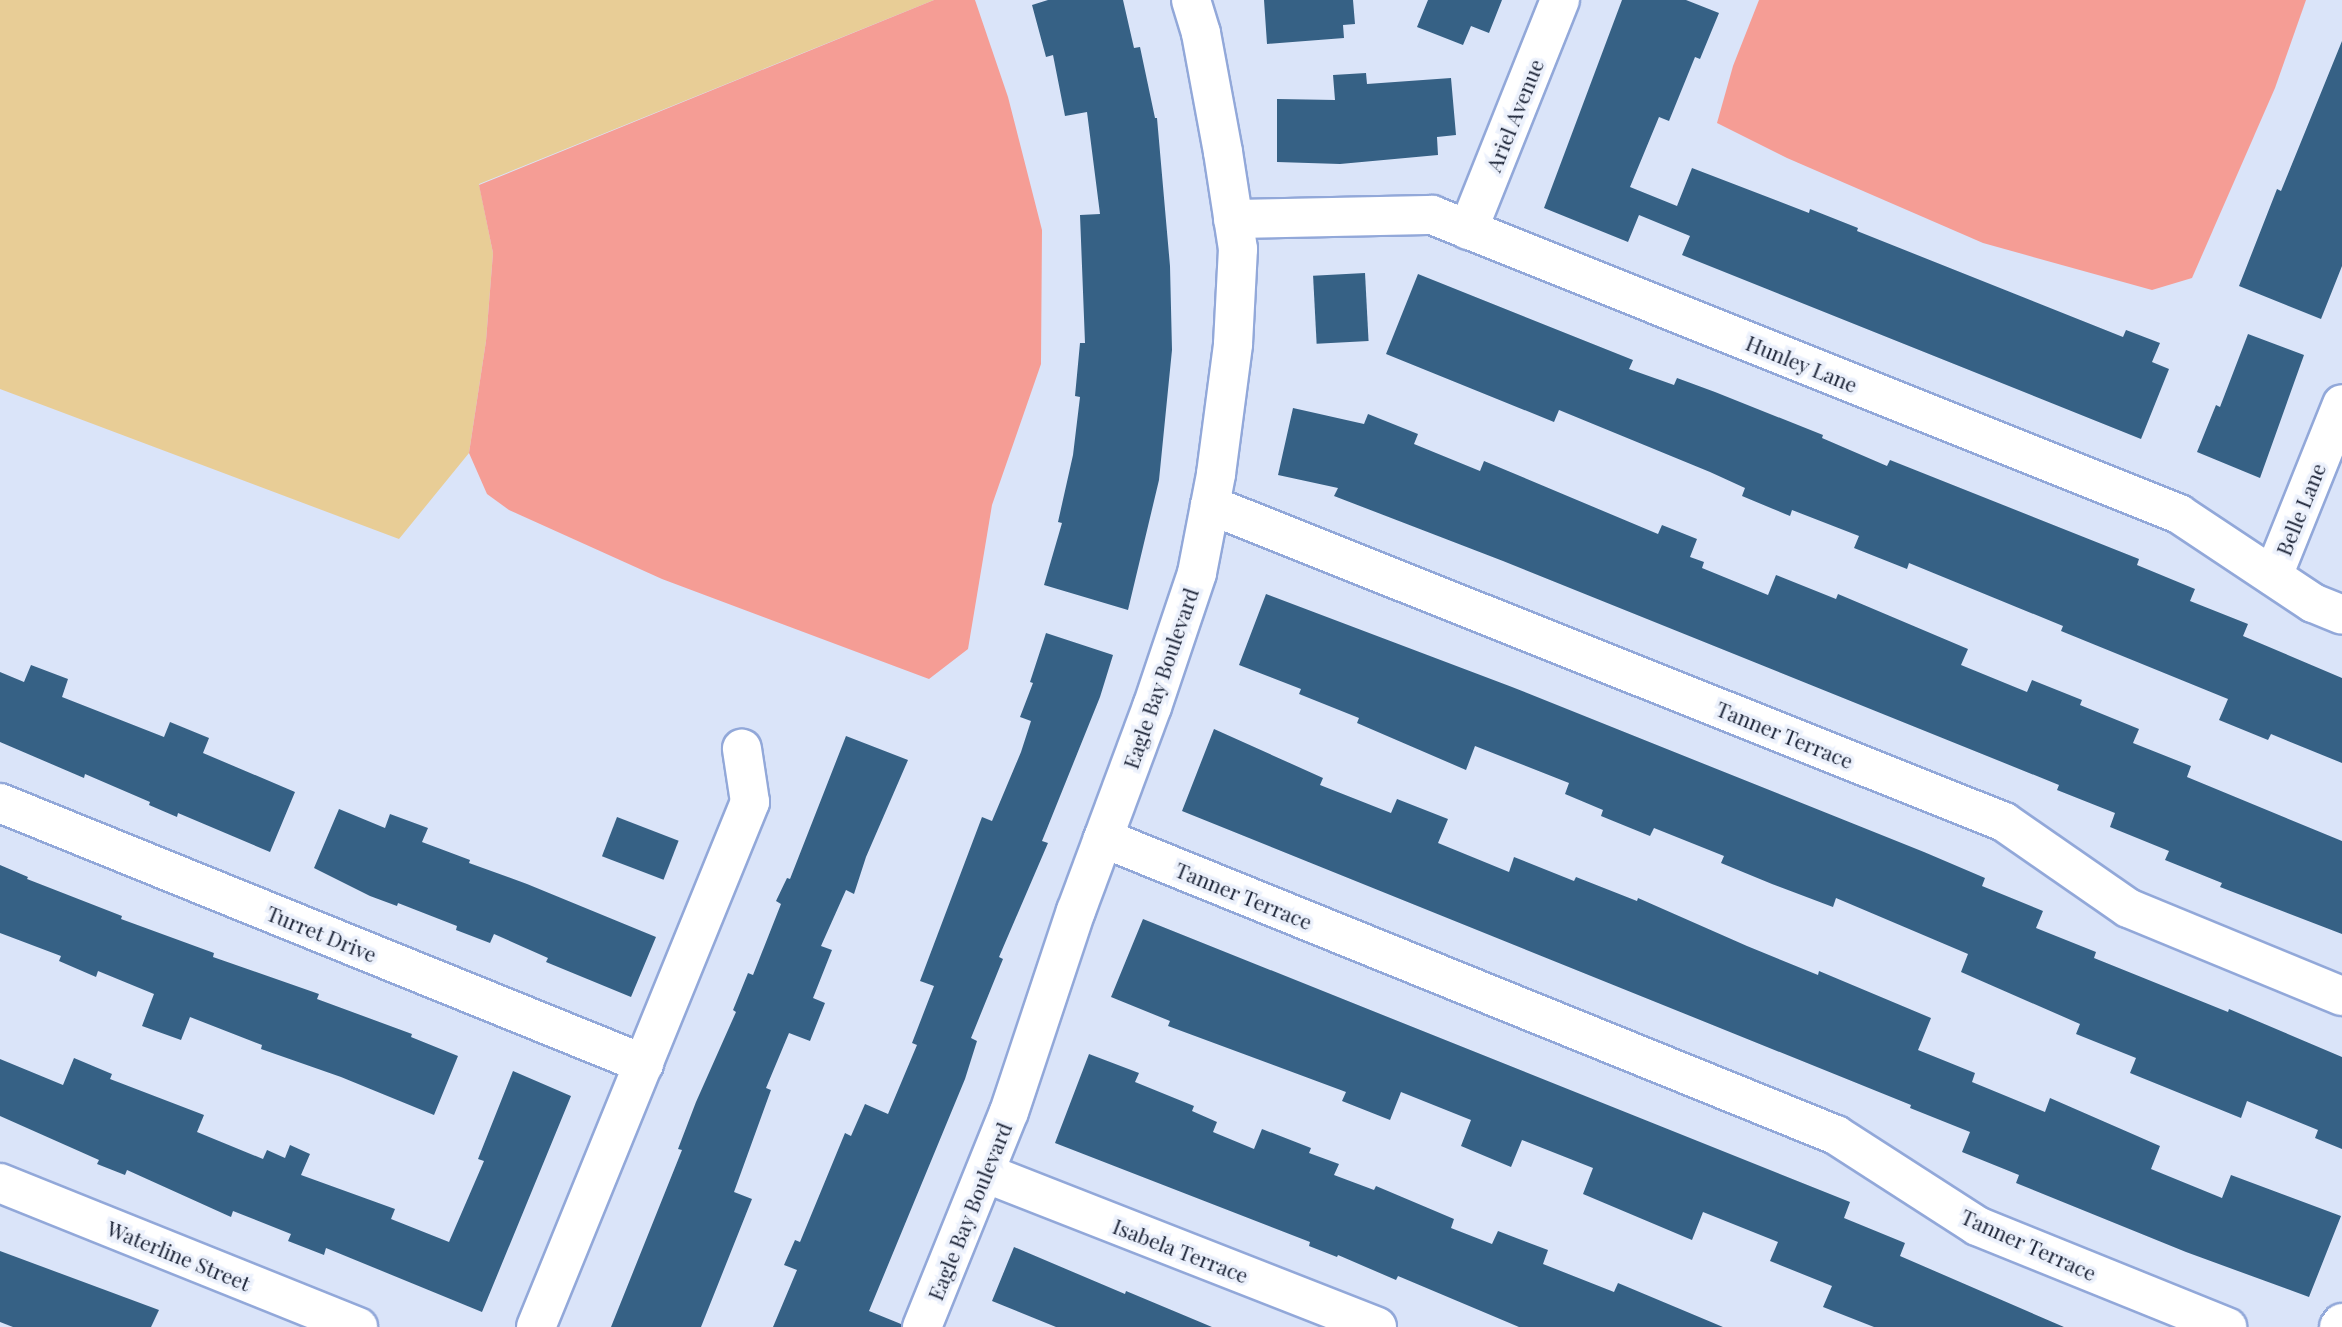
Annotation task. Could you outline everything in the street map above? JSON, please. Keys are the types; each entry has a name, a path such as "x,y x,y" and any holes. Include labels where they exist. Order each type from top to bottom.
{"street":[{"name":"Eagle Bay Boulevard","path":"922,1327 985,1173 1152,707 1197,573 1210,505 1233,344 1238,250 1203,46 1191,0"},
{"name":"Ariel Avenue","path":"1468,230 1560,0"},
{"name":"Hunley Lane","path":"1233,219 1432,215 2179,514 2313,603 2342,615"},
{"name":"Belle Lane","path":"2273,576 2342,404"},
{"name":"Tanner Terrace","path":"1210,505 2004,822 2128,908 2342,996"},
{"path":"536,1327 750,802 742,749"},
{"name":"Turret Drive","path":"0,803 644,1064"},
{"name":"Tanner Terrace","path":"1103,838 1836,1135 1978,1226 2227,1327"},
{"name":"Isabela Terrace","path":"985,1173 1377,1327"},
{"name":"Waterline Street","path":"0,1183 358,1327"}],"shaded area":[{"path":"0,0 934,0 479,184 493,253 486,341 469,453 399,539 0,389"},
{"path":"934,0 975,0 1008,97 1042,230 1041,364 992,505 968,649 929,679 662,579 509,510 487,494 469,453 486,341 493,253 479,185"},
{"path":"1759,0 2306,0 2275,88 2192,278 2152,290 1983,243 1787,158 1717,123 1733,66"}],"building":[{"path":"1048,0 1123,0 1134,48 1140,47 1157,118 1170,266 1172,350 1159,480 1128,610 1044,585 1062,523 1058,522 1073,455 1080,397 1075,396 1080,343 1085,343 1080,215 1100,214 1087,112 1065,116 1053,55 1046,57 1032,5"},
{"path":"1264,0 1353,0 1355,24 1343,25 1344,38 1267,44"},
{"path":"1428,0 1502,0 1489,33 1471,26 1463,45 1417,27"},
{"path":"1622,0 1686,0 1719,13 1700,59 1695,57 1669,121 1659,117 1630,187 1677,206 1692,168 1809,213 1810,209 1858,228 1857,231 2123,337 2126,330 2160,343 2152,362 2169,369 2141,439 1682,255 1690,236 1639,215 1628,242 1544,208"},
{"path":"2342,41 2342,266 2321,319 2239,286 2277,189 2281,191"},
{"path":"1366,73 1367,84 1451,78 1456,135 1437,137 1438,155 1340,164 1277,162 1277,99 1335,100 1333,75"},
{"path":"1365,273 1369,341 1317,344 1313,276"},
{"path":"1418,274 1633,360 1629,369 1674,385 1677,378 1715,392 1823,435 1822,438 1887,466 1890,460 2139,559 2137,565 2195,589 2190,601 2248,624 2243,636 2342,678 2342,763 2271,734 2268,740 2219,720 2228,699 2061,631 2063,626 1909,563 1907,569 1854,548 1859,536 1792,510 1790,516 1742,496 1745,488 1710,472 1559,410 1554,422 1386,354"},
{"path":"2248,334 2304,355 2260,478 2197,452 2216,405 2220,407"},
{"path":"1293,408 1364,424 1368,414 1418,434 1414,444 1480,471 1484,461 1658,534 1662,525 1697,539 1690,557 1704,562 1702,568 1768,595 1776,575 1836,599 1838,594 1968,649 1961,665 2027,692 2032,680 2082,700 2080,705 2139,729 2133,743 2191,766 2187,777 2342,841 2342,934 2220,887 2222,883 2165,860 2169,851 2110,827 2115,813 2057,790 2059,785 1503,561 1334,496 1338,488 1278,475"},
{"path":"1266,594 1512,687 1985,878 1982,886 2043,911 2036,928 2096,952 2094,958 2228,1012 2229,1009 2342,1057 2342,1149 2315,1138 2318,1130 2247,1101 2241,1118 2130,1073 2136,1058 2076,1034 2080,1024 1961,972 1968,954 1836,898 1833,907 1772,884 1721,863 1724,856 1654,828 1650,836 1601,816 1603,810 1565,794 1569,783 1475,746 1466,770 1357,723 1359,718 1299,694 1301,689 1239,665"},
{"path":"1046,633 1113,655 1100,697 1042,841 1048,843 999,957 1003,959 971,1038 977,1041 965,1079 869,1311 901,1324 901,1327 773,1327 797,1270 784,1265 795,1240 800,1242 845,1133 851,1136 865,1104 888,1114 917,1045 912,1043 934,986 920,981 982,817 992,821 1021,752 1031,721 1020,717 1033,683 1030,682"},
{"path":"31,665 68,679 62,697 164,737 170,722 209,738 203,753 295,792 270,852 178,813 177,817 149,805 150,802 85,774 84,778 0,742 0,672 24,682"},
{"path":"1214,729 1323,778 1320,785 1391,813 1397,799 1448,819 1438,843 1509,872 1514,857 1574,881 1576,877 1637,901 1638,898 1747,946 1818,975 1819,971 1931,1018 1918,1050 1975,1073 1972,1082 2045,1112 2050,1098 2160,1146 2151,1169 2222,1198 2231,1175 2341,1216 2309,1297 2186,1252 2016,1183 2019,1175 1962,1152 1970,1132 1910,1108 1911,1105 1182,811"},
{"path":"846,736 908,760 866,857 854,894 846,890 821,946 832,950 813,998 825,1003 810,1041 789,1033 766,1088 771,1090 734,1192 752,1199 701,1327 611,1327 682,1150 678,1149 696,1102 736,1012 733,1010 748,973 753,975 781,904 776,901 787,878 790,879"},
{"path":"339,809 385,828 390,814 428,828 422,842 656,937 631,997 546,962 548,958 494,934 490,943 456,930 457,926 398,903 397,906 370,896 314,868"},
{"path":"617,817 679,841 664,880 602,856"},
{"path":"0,865 28,877 27,879 122,916 121,919 214,953 213,957 319,994 317,999 412,1034 411,1037 458,1056 434,1115 341,1077 261,1049 262,1045 190,1017 181,1040 142,1026 154,994 98,971 96,977 59,961 61,956 0,933"},
{"path":"1143,919 1850,1202 1844,1218 1905,1243 1900,1256 2064,1327 1874,1327 1823,1307 1832,1286 1770,1261 1778,1242 1703,1212 1692,1240 1583,1194 1593,1168 1522,1140 1511,1167 1461,1146 1471,1120 1401,1092 1390,1120 1342,1101 1346,1092 1168,1026 1170,1021 1111,997"},
{"path":"1089,1054 1139,1073 1135,1082 1194,1106 1192,1111 1217,1122 1213,1132 1254,1149 1262,1129 1311,1148 1309,1153 1339,1164 1334,1175 1374,1190 1376,1186 1454,1219 1451,1228 1492,1244 1498,1231 1548,1250 1543,1264 1614,1292 1618,1283 1723,1327 1519,1327 1398,1276 1396,1280 1338,1255 1337,1257 1309,1246 1310,1242 1055,1143"},
{"path":"74,1058 112,1074 110,1079 204,1115 197,1132 263,1159 267,1150 285,1158 290,1145 310,1154 301,1175 395,1209 391,1219 449,1242 484,1161 478,1159 513,1071 571,1096 482,1312 326,1248 324,1255 288,1241 291,1234 233,1211 231,1217 127,1170 125,1175 97,1164 99,1160 0,1116 0,1059 63,1085"},
{"path":"1014,1247 1212,1327 1056,1327 992,1301"},
{"path":"0,1251 159,1310 151,1327 13,1327 0,1322"}]}
